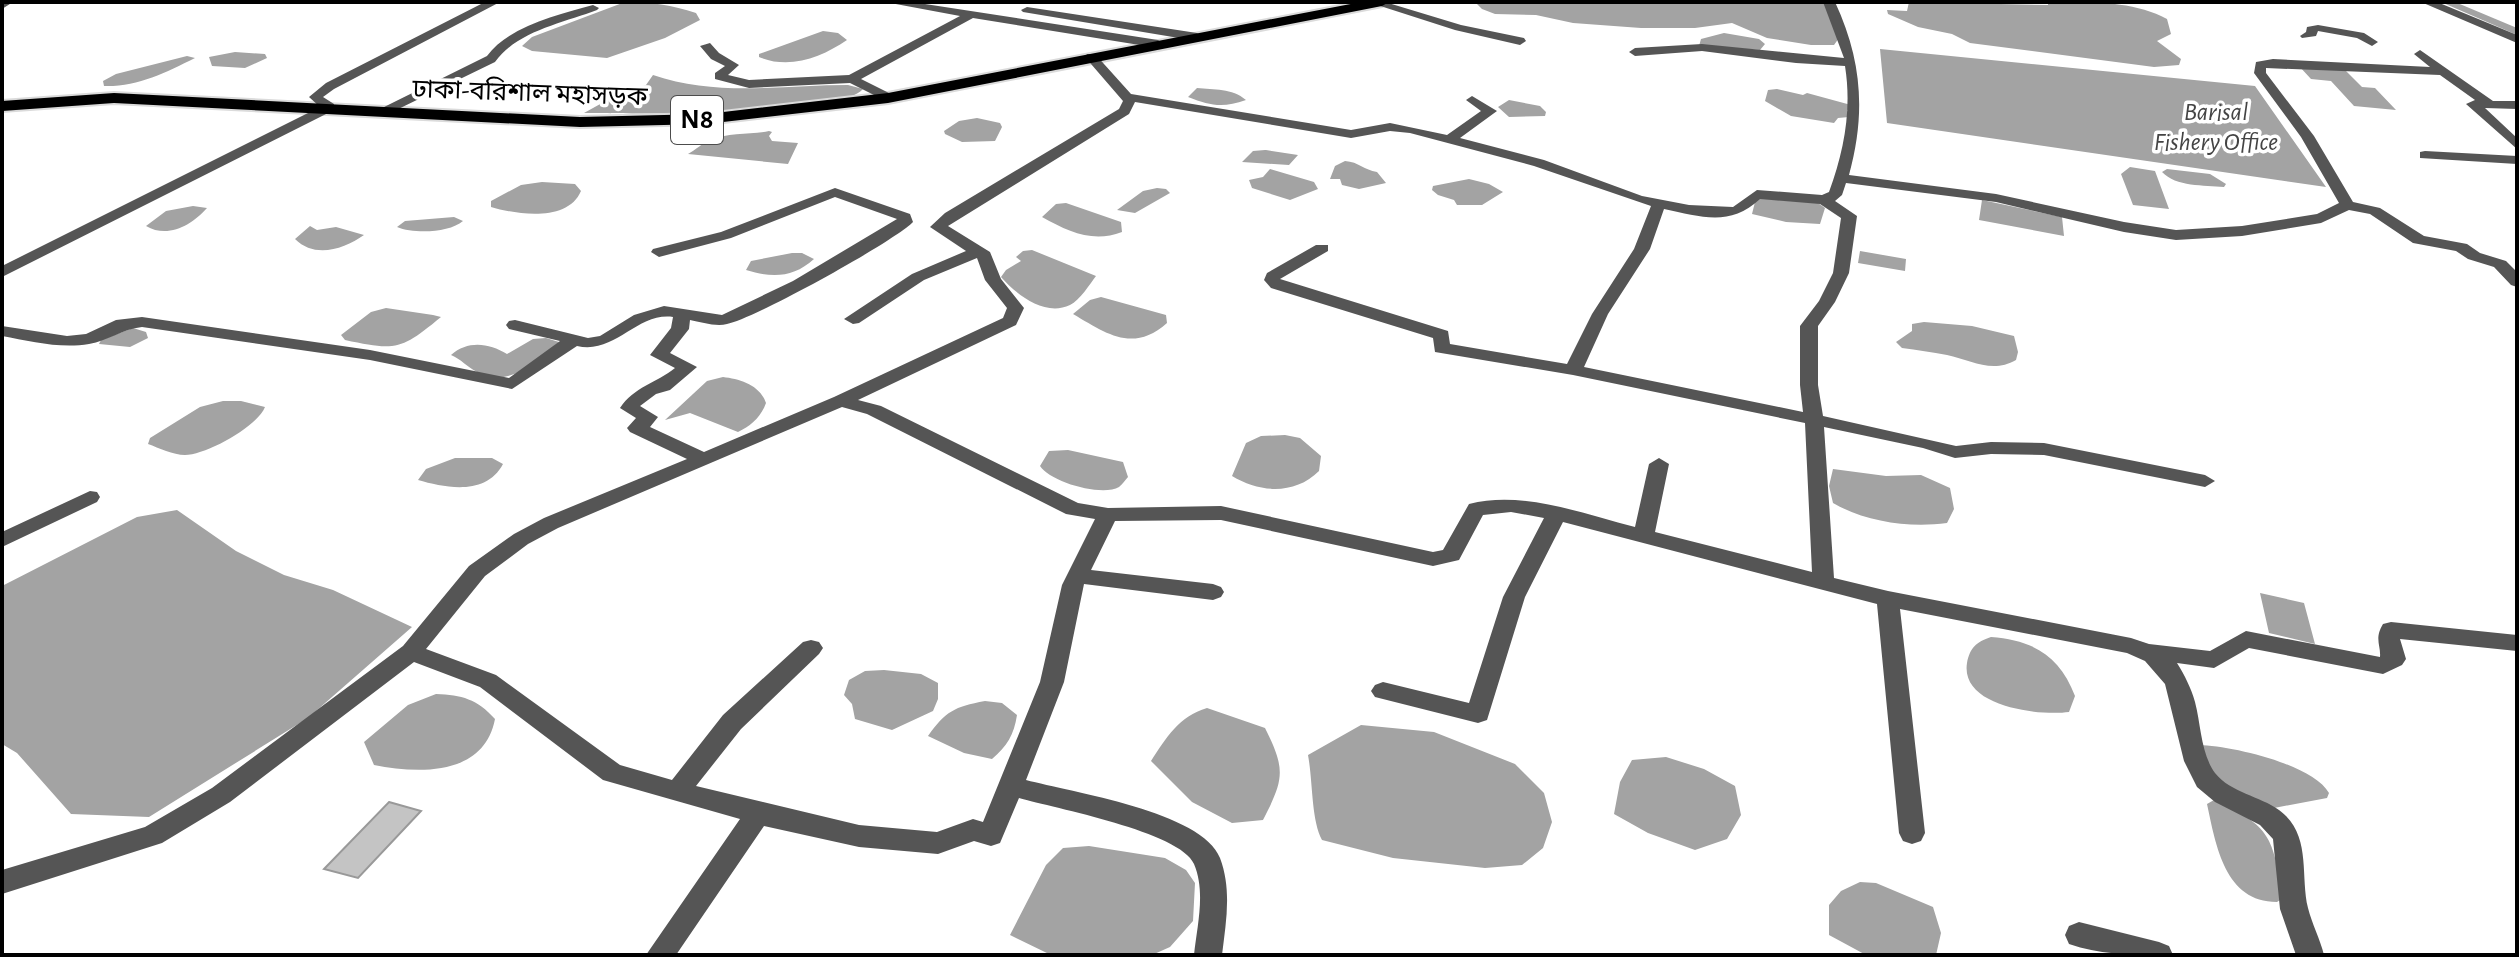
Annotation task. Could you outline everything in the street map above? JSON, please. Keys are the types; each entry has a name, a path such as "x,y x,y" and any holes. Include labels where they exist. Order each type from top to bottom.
{"highway":[{"name":"ঢাকা-বরিশাল মহাসড়ক","path":"2,106 114,98 627,122 782,112 1379,2"}],"street":[{"path":"2,6 7,2"},
{"path":"2,272 329,107 315,97 330,86 494,2"},
{"path":"891,2 1158,44"},
{"path":"1379,2 1459,28 1520,41"},
{"path":"1824,200 1835,195 1842,178 1855,104 1843,31 1829,2"},
{"path":"2427,2 2517,39"},
{"path":"2458,2 2517,27"},
{"path":"383,111 491,59 494,51 510,40 593,8"},
{"path":"1027,10 1197,37"},
{"path":"706,46 715,56 733,65 719,76 733,81 759,84 852,79 971,15"},
{"path":"2306,36 2312,34 2311,29 2318,28 2360,35 2372,42"},
{"path":"1635,52 1709,48 1801,61 1848,62"},
{"path":"2420,54 2489,104"},
{"path":"938,227 950,216 1118,116 1127,106 1127,97 1094,65 1091,57"},
{"path":"2347,205 2307,136 2260,73 2260,65 2273,63 2440,71"},
{"path":"852,79 884,95"},
{"path":"1127,97 1351,134 1390,127 1450,139 1539,163 1659,204 1724,212 1742,208 1757,194 1824,200 1849,216 1841,273 1827,302 1809,326 1809,385 1814,420 1823,580"},
{"path":"1450,139 1486,117 1490,111 1472,100"},
{"path":"2517,105 2473,104 2517,145"},
{"path":"2425,155 2517,160"},
{"path":"1842,178 1996,198 2124,227 2176,235 2242,231 2321,218 2347,205 2375,211 2419,240 2461,247 2474,256 2500,264 2517,282"},
{"path":"659,252 726,235 835,192 905,217 905,222"},
{"path":"1573,370 1600,314 1642,249 1659,204"},
{"path":"9,876 122,846 183,820 299,739 411,652 477,571 521,539 551,523 841,401 998,327 1016,315 1016,308 993,280 980,251 938,227 905,222 799,284 724,320 664,311 640,319 605,340 588,343 515,325"},
{"path":"1322,248 1273,276 1272,280 1277,285 1442,335 1441,348 1573,370 1955,452 1991,448 2044,449 2205,481"},
{"path":"853,319 918,277 980,251"},
{"path":"682,314 680,329 659,355 688,367 629,408 649,417 637,428 704,459"},
{"path":"2,331 67,341 90,339 122,324 142,322 238,338 286,341 356,352 512,384 572,341"},
{"path":"841,401 874,410 1073,509 1108,515 1221,513 1433,559 1451,555 1476,509 1511,506 1644,535 1888,599 2214,660 2246,639 2345,656 2383,666 2394,659 2388,643 2391,630 2517,643"},
{"path":"1644,535 1659,464"},
{"path":"2,540 90,497"},
{"path":"1383,691 1478,714 1514,597 1557,514"},
{"path":"411,652 488,681 612,773 758,814 859,836 938,843 973,830 991,835 1052,682 1073,585 1108,515"},
{"path":"1078,576 1213,592"},
{"path":"1888,599 1912,833"},
{"path":"677,792 732,722 811,648"},
{"path":"2149,650 2164,660 2174,675 2193,759 2208,784 2274,822 2285,834 2294,909 2310,955"},
{"path":"1011,786 1169,828 1195,844 1207,859 1215,898 1208,955"},
{"path":"660,955 758,814"},
{"path":"2079,935 2159,955"}],"water":[{"path":"625,2 678,8 696,13 700,20 665,38 607,58 532,51 522,46 532,37"},
{"path":"1475,2 1824,2 1839,38 1834,45 1811,45 1767,38 1732,23 1695,28 1641,28 1573,23 1536,15 1495,14 1482,9"},
{"path":"1909,2 2048,5 2048,2 2093,2 2139,8 2167,19 2171,34 2157,41 2181,59 2179,65 2154,67 1970,43 1952,34 1918,27 1888,14 1887,10 1907,11"},
{"path":"823,31 838,33 847,40 805,60 782,62 759,57 759,54"},
{"path":"1724,33 1759,39 1765,44 1760,50 1699,46 1701,39"},
{"name":"Barisal Fishery Office","path":"1880,49 2255,86 2326,187 1887,123"},
{"path":"235,52 265,54 267,58 245,68 212,66 209,57"},
{"path":"187,56 195,58 151,78 104,86 103,81 116,74"},
{"path":"2299,66 2345,70 2362,87 2375,88 2396,110 2354,106 2331,81 2311,79"},
{"path":"653,75 677,82 725,88 848,85 863,89 845,99 775,110 584,113 629,88 646,85"},
{"path":"1197,88 1229,91 1246,100 1217,105 1188,97"},
{"path":"1768,90 1803,95 1807,93 1851,105 1847,111 1851,113 1849,117 1838,118 1834,123 1791,116 1765,101"},
{"path":"1509,100 1540,106 1546,112 1545,116 1509,117 1498,107"},
{"path":"977,118 1000,123 1002,127 995,141 962,142 945,134 944,131 959,121"},
{"path":"772,132 769,136 772,141 798,143 788,164 688,154 717,137"},
{"path":"1253,151 1298,155 1289,165 1242,162"},
{"path":"1345,161 1377,172 1386,183 1359,189 1342,185 1340,179 1330,179 1335,166"},
{"path":"2130,167 2155,171 2169,209 2133,205 2121,174"},
{"path":"1270,169 1314,182 1318,189 1290,200 1252,188 1249,180 1263,177"},
{"path":"2167,169 2210,174 2226,184 2224,187 2182,183 2162,172"},
{"path":"1469,179 1489,184 1503,192 1482,205 1457,205 1454,200 1432,190 1433,186"},
{"path":"542,182 575,184 581,191 575,201 554,212 528,214 491,207 491,201 521,185"},
{"path":"1157,188 1170,193 1135,213 1117,210 1143,191"},
{"path":"1756,198 1818,203 1825,208 1820,224 1786,222 1752,214"},
{"path":"1982,200 2062,217 2064,236 1979,220"},
{"path":"1066,203 1121,222 1122,232 1091,236 1042,217 1056,204"},
{"path":"193,206 207,208 187,225 163,231 146,226 166,211"},
{"path":"454,217 463,221 440,230 397,227 405,221"},
{"path":"310,226 317,230 336,227 364,235 339,248 311,249 295,239"},
{"path":"1032,250 1096,276 1074,303 1061,308 1041,306 1023,297 1001,277 1021,261 1016,257 1023,251"},
{"path":"1860,251 1906,259 1905,271 1858,263"},
{"path":"802,253 814,259 798,270 782,275 746,270 751,261"},
{"path":"1101,297 1166,315 1167,323 1155,332 1131,339 1109,334 1073,314 1090,300"},
{"path":"386,308 441,317 416,336 397,345 362,344 345,340 341,335 371,312"},
{"path":"1912,324 1972,326 2014,336 2018,352 2016,360 1998,366 1982,365 1947,355 1902,348 1896,342 1912,331"},
{"path":"133,328 146,332 148,338 130,347 99,344 101,340"},
{"path":"546,338 559,342 522,370 500,377 477,372 451,355 471,345 493,347 507,354 533,339"},
{"path":"723,377 749,384 763,397 766,403 764,408 751,424 738,432 690,413 665,420 707,381"},
{"path":"223,401 241,401 265,407 242,431 194,454 180,455 148,444 150,438 200,407"},
{"path":"1261,436 1300,438 1321,456 1319,471 1310,479 1277,489 1254,486 1232,476 1246,443"},
{"path":"1068,450 1123,462 1128,477 1119,487 1111,490 1089,489 1054,477 1040,466 1049,451"},
{"path":"455,458 492,458 503,464 496,474 476,485 453,487 418,480 426,469"},
{"path":"1833,469 1886,476 1921,475 1950,488 1954,509 1947,523 1933,524 1903,524 1859,515 1833,503 1829,486"},
{"path":"177,510 236,551 284,575 333,590 412,627 308,718 149,817 71,814 17,753 2,744 2,586 137,517"},
{"path":"2260,593 2304,603 2315,644 2269,633"},
{"path":"1991,637 2032,646 2053,661 2075,696 2069,712 2039,712 2004,706 1976,690 1968,678 1968,658 1974,646"},
{"path":"865,671 921,674 938,683 938,699 933,711 892,730 855,719 852,704 844,695 849,680"},
{"path":"436,694 468,699 495,719 489,738 478,752 448,767 411,770 374,765 364,742 408,705"},
{"path":"985,701 1002,703 1017,715 1009,740 992,759 964,753 928,736 952,711"},
{"path":"1207,708 1265,728 1280,774 1263,820 1232,823 1192,802 1151,761 1181,722"},
{"path":"1361,725 1434,732 1515,764 1544,793 1552,822 1543,848 1522,865 1485,868 1393,858 1322,840 1314,811 1308,755"},
{"path":"2199,745 2250,753 2289,765 2306,773 2329,793 2327,798 2274,808 2212,779"},
{"path":"1666,757 1704,769 1735,786 1741,815 1727,839 1695,850 1648,833 1614,814 1620,782 1632,760"},
{"path":"2214,800 2248,818 2266,836 2276,860 2283,898 2277,902 2259,900 2245,893 2234,882 2214,837 2207,804"},
{"path":"1089,846 1165,858 1186,870 1195,883 1193,921 1170,947 1152,955 1051,955 1010,935 1046,865 1063,848"},
{"path":"1860,882 1876,883 1933,907 1941,933 1936,955 1866,955 1829,935 1829,905 1841,891"}],"building":[{"path":"389,802 421,811 358,878 324,869"}],"waterway":[{"path":"2446,2 2517,32"}]}
